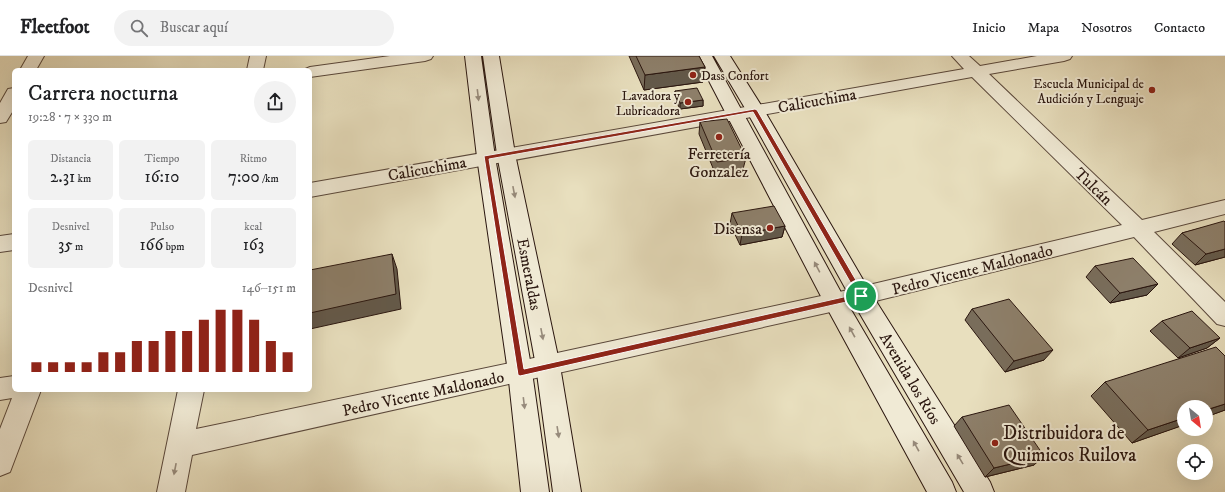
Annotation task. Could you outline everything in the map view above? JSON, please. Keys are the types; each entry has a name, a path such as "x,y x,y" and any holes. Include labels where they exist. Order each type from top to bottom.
{"street":[{"path":"29,68 36,56"},
{"path":"255,68 258,56"},
{"path":"312,72 425,56"},
{"name":"Esmeraldas","path":"473,56 548,366 567,492"},
{"name":"Esmeraldas","path":"491,56 496,156 535,492"},
{"name":"Avenida los Ríos","path":"704,56 745,112 861,296 980,492"},
{"name":"Avenida los Ríos","path":"722,56 745,112 835,302 942,492"},
{"name":"Tulcán","path":"960,56 1138,228 1225,317"},
{"name":"Calicuchima","path":"312,190 1064,56"},
{"path":"4,112 12,97"},
{"name":"Pedro Vicente Maldonado","path":"180,446 835,302 1225,207"},
{"path":"0,244 12,242"},
{"path":"0,389 12,387"},
{"path":"0,463 27,392"},
{"path":"171,492 191,392"}],"building":[{"path":"636,56 699,56 705,67 645,75"},
{"path":"697,88 703,100 680,103 675,91"},
{"path":"727,119 746,158 717,162 700,122"},
{"path":"774,206 785,226 742,234 732,213"},
{"path":"1224,221 1225,249 1206,254 1182,233"},
{"path":"392,254 396,294 312,313 312,270"},
{"path":"1133,258 1158,284 1120,293 1095,266"},
{"path":"1009,299 1053,350 1014,361 972,309"},
{"path":"1192,311 1220,338 1190,348 1162,321"},
{"path":"1216,347 1225,356 1225,404 1213,408 1213,400 1177,400 1177,420 1148,430 1105,382"},
{"path":"1009,405 1044,456 994,468 962,417"}],"place":[{"name":"Dass Confort","path":"693,75"},
{"name":"Escuela Municipal de Audición y Lenguaje","path":"1152,90"},
{"name":"Lavadora y Lubricadora","path":"688,102"},
{"name":"Ferretería Gonzalez","path":"719,137"},
{"name":"Disensa","path":"770,228"},
{"name":"Distribuidora de Quimicos Ruilova","path":"995,443"}],"route":[{"path":"755,110 861,296 520,372 486,158 755,110"}]}
